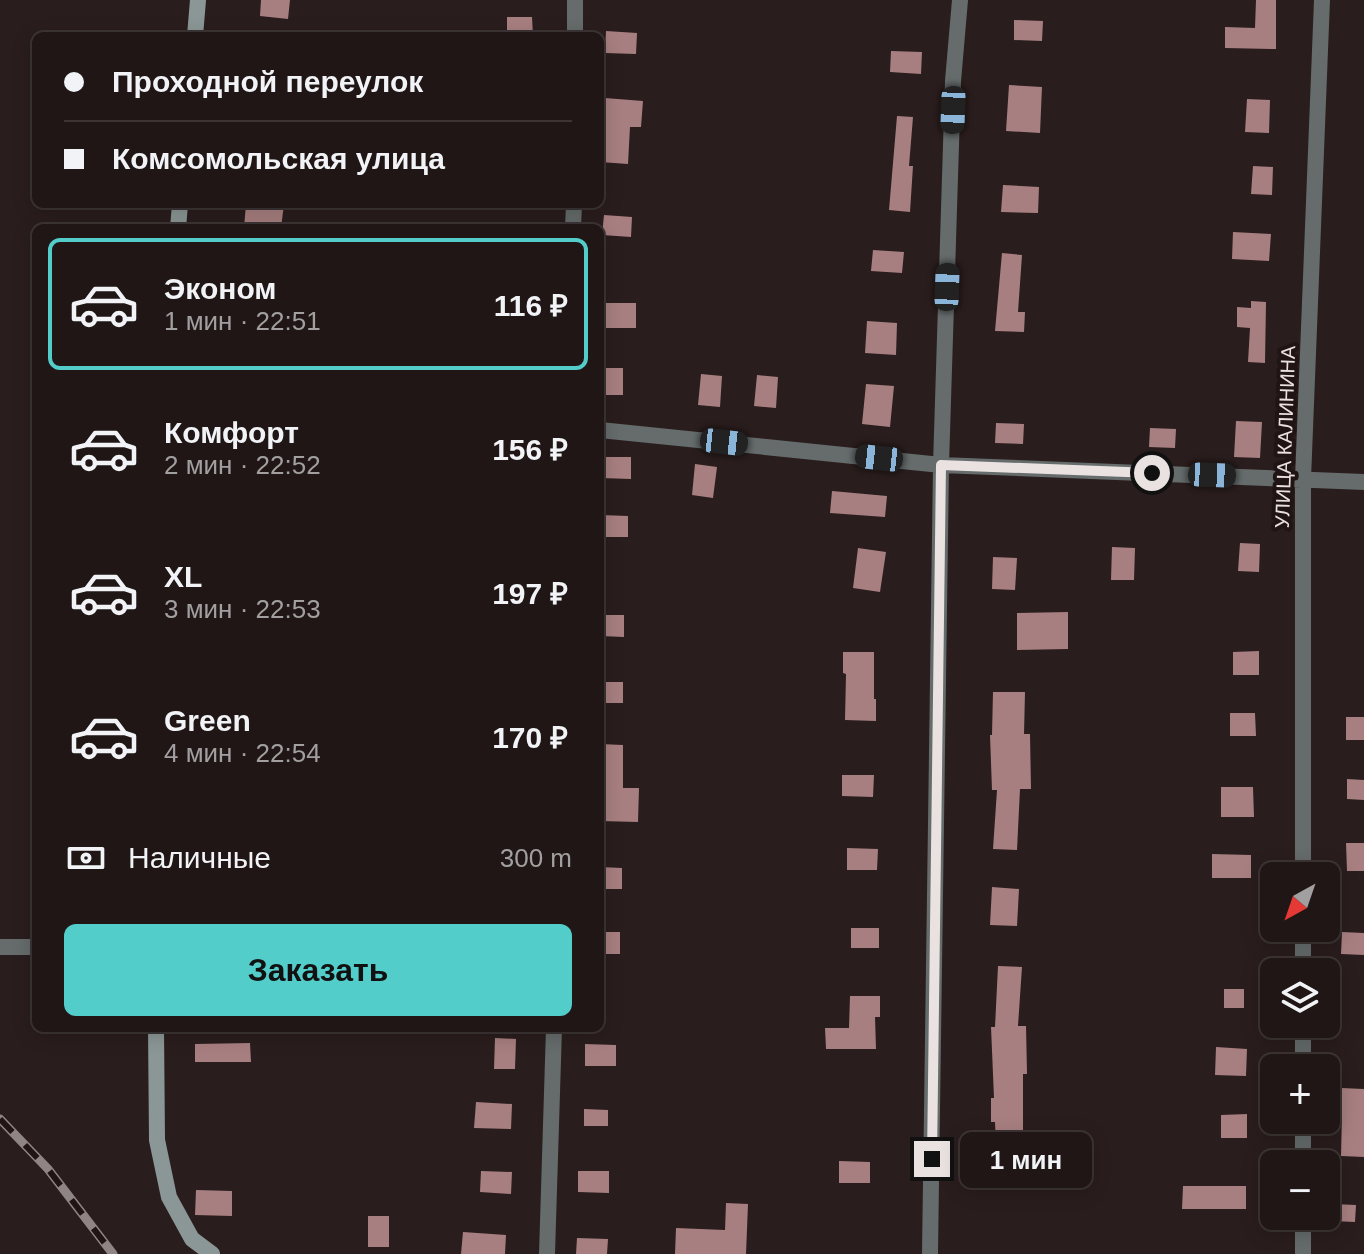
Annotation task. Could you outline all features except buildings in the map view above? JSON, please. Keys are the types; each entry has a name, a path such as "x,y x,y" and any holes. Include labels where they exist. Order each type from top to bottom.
{"main road":[{"path":"195,32 198,0"},
{"path":"156,1032 157,1140 169,1197 192,1239 212,1254"}],"street":[{"path":"575,0 575,32"},
{"path":"930,1254 941,465 953,81 960,0"},
{"name":"УЛИЦА КАЛИНИНА","path":"1303,862 1303,479 1322,0"},
{"path":"604,430 941,465 1364,482"},
{"path":"0,947 32,947"},
{"path":"547,1254 554,1032"},
{"path":"1303,1230 1303,1254"}],"railway":[{"path":"0,1119 48,1169 113,1254"}],"route":[{"path":"932,1159 941,465 1152,473"}]}
